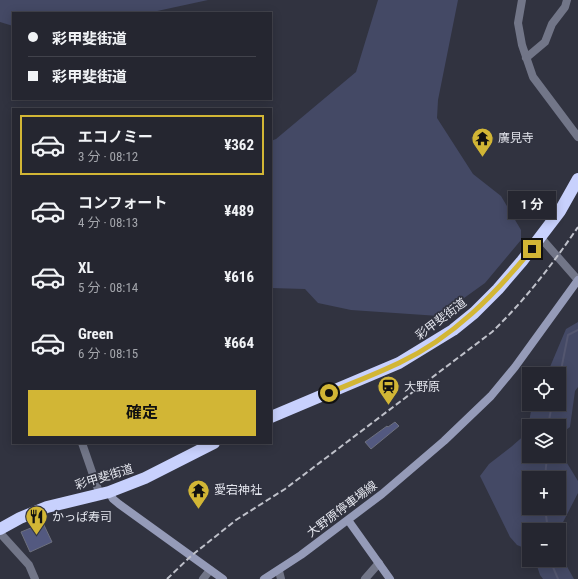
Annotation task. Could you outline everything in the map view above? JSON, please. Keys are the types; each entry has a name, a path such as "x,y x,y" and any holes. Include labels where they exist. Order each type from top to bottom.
{"highway":[{"name":"彩甲斐街道","path":"272,417 399,363 453,330 479,308 498,289 541,238 560,212 578,179"},
{"name":"彩甲斐街道","path":"0,529 20,518 47,507 104,494 146,478 212,444"}],"main road":[{"name":"大野原停車場線","path":"264,579 280,575 382,494 430,453 498,389 578,280"},
{"path":"104,494 223,579"},
{"path":"348,520 390,579"}],"street":[{"path":"522,0 518,23 522,45 533,77 578,137"},
{"path":"526,58 545,42 552,24 565,7 567,0"},
{"path":"541,238 578,280"},
{"path":"82,444 104,494"},
{"path":"0,534 29,565 35,579"},
{"path":"365,579 379,563"},
{"path":"203,579 210,570"}],"shaded area":[{"path":"0,0 208,0 153,12 12,12 12,26 0,22"},
{"path":"378,0 458,0 438,100 437,118 473,174 501,196 521,230 521,240 485,283 439,316 351,310 318,303 305,289 272,288 272,141 276,139 356,72"},
{"path":"578,322 578,387 575,391 570,427 566,430 566,419 530,419 531,411 566,411 566,367 550,367 566,329"},
{"path":"522,437 522,463 566,463 566,461 578,481 578,493 563,523 522,523 522,547 517,545 510,537 480,476 489,464"},
{"path":"566,565 574,579 543,579 537,567 566,567"}],"building":[{"name":"大野原","path":"395,422 399,426 371,449 365,442"},
{"name":"かっぱ寿司","path":"43,523 52,542 30,552 21,532"}],"waterway":[{"path":"562,367 568,335 578,330"},
{"path":"549,419 551,411"},
{"path":"546,463 546,471"},
{"path":"546,515 547,523"},
{"path":"553,567 558,579"}],"railway":[{"path":"167,579 191,556 236,520 285,489 492,332 538,282 578,227"}],"place":[{"name":"廣見寺","path":"482,158"},
{"name":"大野原","path":"389,406"},
{"name":"愛宕神社","path":"199,510"},
{"name":"かっぱ寿司","path":"36,536"}],"route":[{"path":"329,393 399,363 453,330 474,313 498,289 532,249"}]}
